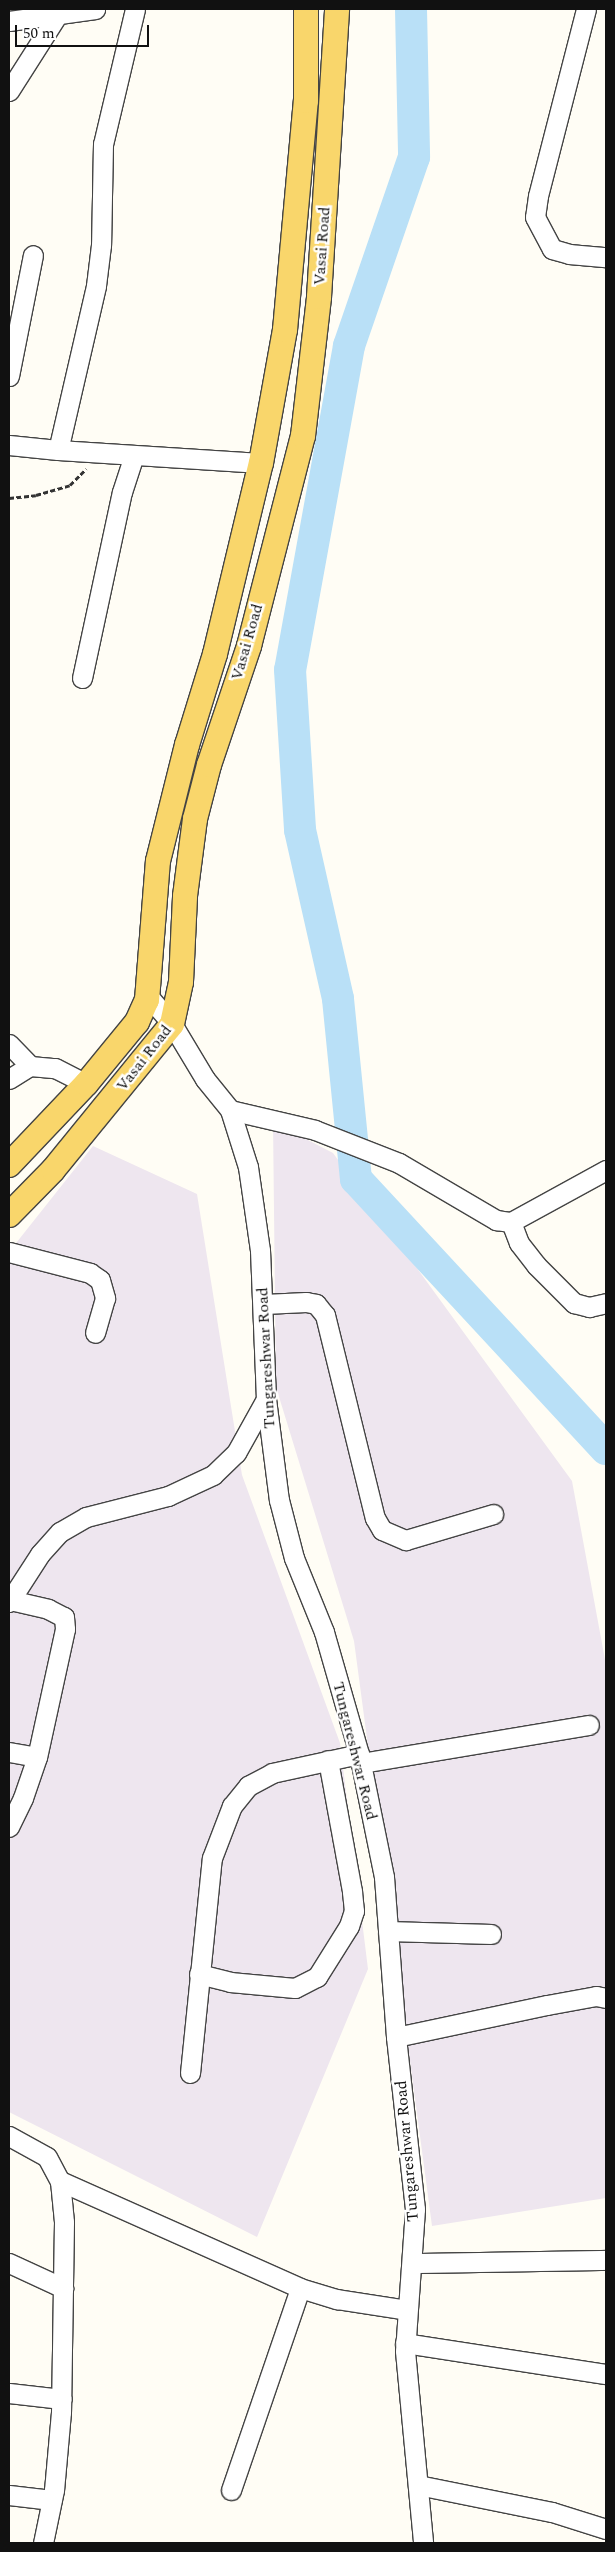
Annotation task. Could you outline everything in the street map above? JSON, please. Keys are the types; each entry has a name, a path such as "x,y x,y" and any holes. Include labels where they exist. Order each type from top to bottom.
{"main road":[{"name":"Vasai Road","path":"9,1164 86,1084 137,1022 148,996 158,861 187,745 215,654 261,463 285,330 306,101 306,9"},
{"name":"Vasai Road","path":"9,1215 53,1170 172,1024 181,982 185,896 195,819 209,765 249,646 303,436 318,297 337,9"}],"street":[{"path":"9,21 95,9"},
{"path":"58,450 96,286 101,245 103,144 135,9"},
{"path":"586,9 538,196 535,217 552,248 569,254 606,257"},
{"path":"9,91 58,14"},
{"path":"9,376 33,255"},
{"path":"9,445 134,456 261,463"},
{"path":"82,678 122,492 134,456"},
{"name":"Tungareshwar Road","path":"148,996 172,1024 205,1080 230,1110 248,1167 260,1250 264,1304 266,1399 279,1500 294,1558 324,1632 360,1758 384,1877 396,2037 415,2210 413,2263 405,2343 423,2543"},
{"path":"9,1044 30,1066"},
{"path":"9,1079 30,1066 55,1068 86,1084"},
{"path":"230,1110 315,1130 399,1163 477,1211 496,1220 511,1222 606,1170"},
{"path":"511,1222 519,1243 536,1265 574,1304 589,1307 606,1303"},
{"path":"9,1252 90,1274 100,1280 105,1298 95,1333"},
{"path":"264,1304 306,1302 316,1304 325,1315 375,1518 382,1530 406,1540 493,1514"},
{"path":"9,1827 23,1798 36,1757 65,1629 64,1617 48,1609 10,1601 40,1554 60,1532 86,1517 168,1496 213,1475 236,1453 266,1399"},
{"path":"190,2073 212,1858 232,1806 248,1786 272,1773 328,1760 360,1758 589,1726"},
{"path":"9,1752 36,1757"},
{"path":"199,1974 230,1982 295,1988 317,1978 350,1926 354,1911 352,1891 328,1760"},
{"path":"388,1931 491,1934"},
{"path":"396,2037 547,2005 596,1996 606,1998"},
{"path":"9,2136 47,2157 60,2181 64,2222 62,2399 52,2500 43,2543"},
{"path":"60,2181 300,2288 337,2299 408,2310"},
{"path":"413,2263 606,2260"},
{"path":"9,2263 63,2288"},
{"path":"231,2490 300,2288"},
{"path":"405,2343 606,2374"},
{"path":"9,2393 62,2399"},
{"path":"418,2485 552,2512 606,2529"},
{"path":"9,2495 52,2500"}],"path":[{"path":"9,498 36,495 70,484 103,453"}],"shaded area":[{"path":"273,1122 333,1153 572,1481 606,1665 606,2198 432,2226 354,1641 276,1387"},
{"path":"93,1146 197,1194 242,1475 340,1743 368,1969 257,2237 9,2112 9,1252"}],"waterway":[{"path":"411,9 414,157 349,346 290,670 300,830 338,999 356,1179 606,1449"}]}
